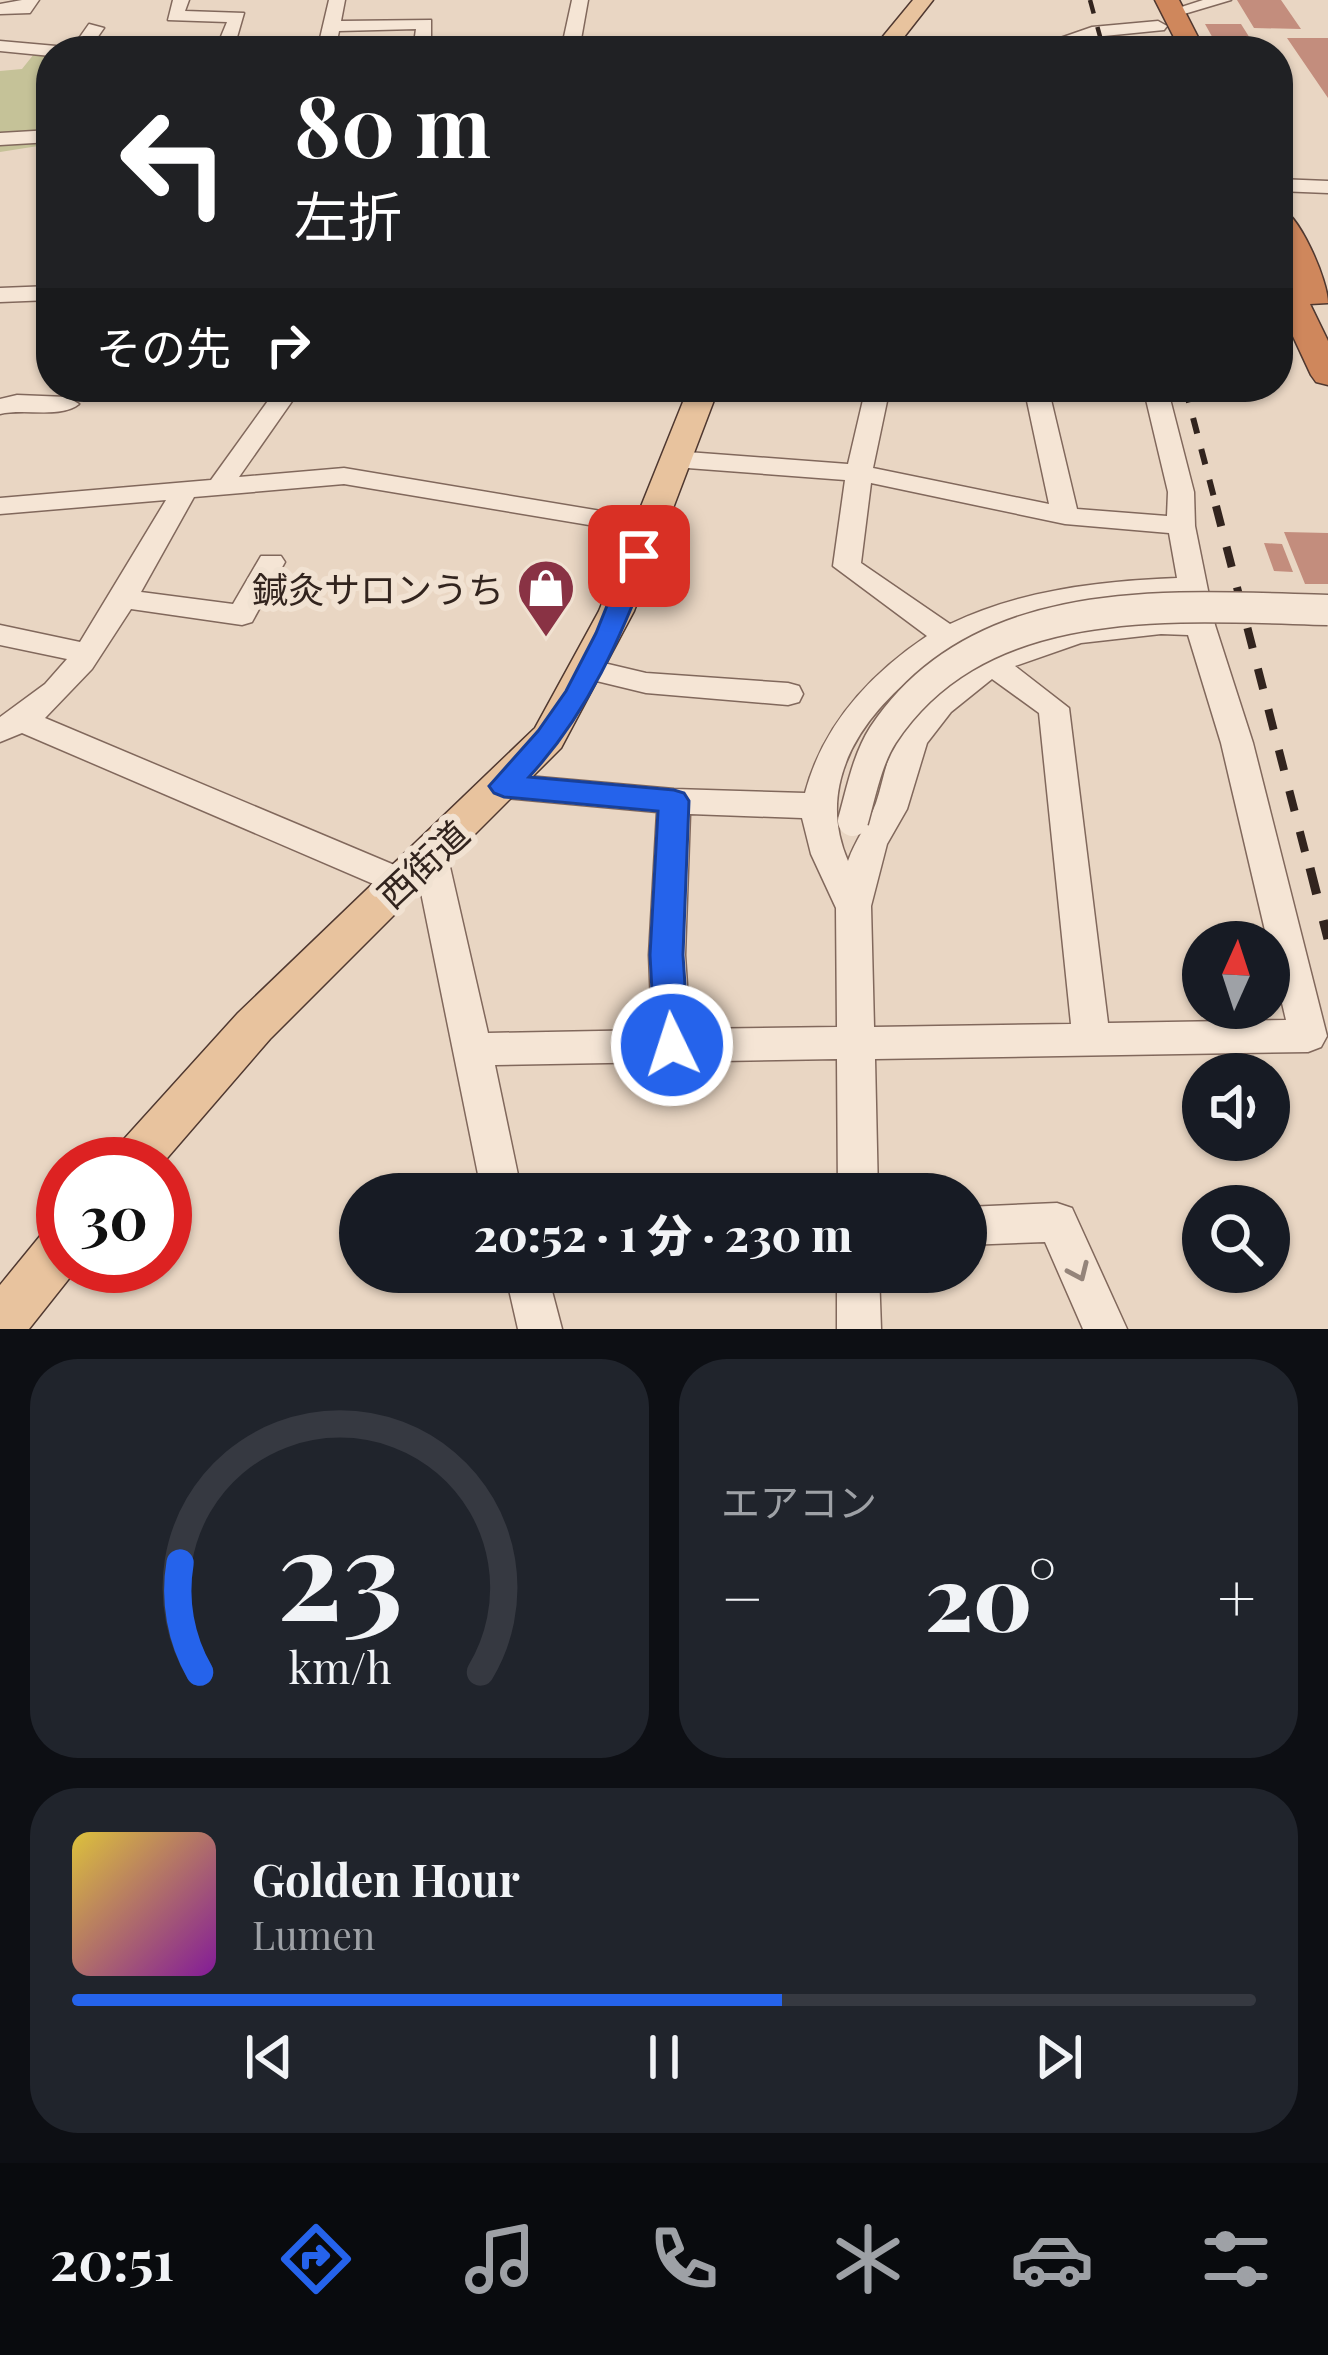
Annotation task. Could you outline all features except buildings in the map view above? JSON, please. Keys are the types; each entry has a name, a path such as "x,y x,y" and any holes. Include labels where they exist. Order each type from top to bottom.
{"highway":[{"path":"1147,0 1166,12"},
{"path":"1293,247 1328,318"},
{"path":"1293,302 1328,375"}],"main road":[{"path":"894,36 923,0"},
{"name":"西街道","path":"156,1137 254,1026 548,738 591,670 630,584 698,402"},
{"path":"0,1325 36,1280"}],"street":[{"path":"0,9 24,9 31,0"},
{"path":"181,0 174,16 238,17 230,36"},
{"path":"329,36 337,0"},
{"path":"573,36 580,0"},
{"path":"1096,36 1166,12 1222,0"},
{"path":"331,26 425,24 424,36"},
{"path":"89,36 95,28"},
{"path":"0,46 36,49"},
{"path":"0,139 36,137"},
{"path":"1293,186 1328,187"},
{"path":"0,295 36,294"},
{"path":"0,407 17,402 67,404"},
{"path":"220,486 279,402"},
{"path":"875,402 847,566 947,636"},
{"path":"1039,402 1065,516"},
{"path":"473,1048 1307,1036 1237,743 1200,625 1181,526 1181,492 1159,402"},
{"path":"674,459 860,473 1065,516 1181,526"},
{"path":"0,506 344,476 649,527"},
{"path":"184,491 74,673 12,726 415,870 473,1048 496,1173"},
{"path":"119,598 242,615 271,562"},
{"path":"853,907 819,826 819,806 831,762 861,709 897,671 947,636 1022,604 1109,589 1192,586"},
{"path":"858,1173 853,821 884,734 937,676 994,641 1039,624 1112,610 1328,610"},
{"path":"853,907 875,834 891,811 899,772 914,737 952,693 993,665 1059,638 1111,627 1200,625"},
{"path":"0,635 86,653"},
{"path":"993,665 1054,708 1091,1039"},
{"path":"591,670 646,683 788,694"},
{"path":"504,786 674,801 819,806"},
{"path":"672,1045 667,955 674,801"},
{"path":"987,1225 1057,1222 1105,1329"},
{"path":"531,1293 540,1329"},
{"path":"858,1293 859,1329"}],"shaded area":[{"path":"36,54 36,146 0,152 0,71 22,69"}],"railway":[{"path":"1090,0 1100,36"},
{"path":"1189,402 1217,509"},
{"path":"1216,506 1310,871"},
{"path":"1310,868 1328,939"}],"place":[{"name":"鍼灸サロンうち","path":"546,639"}],"route":[{"path":"639,556 578,695 548,738 504,786 674,801 667,955 672,1045"}]}
